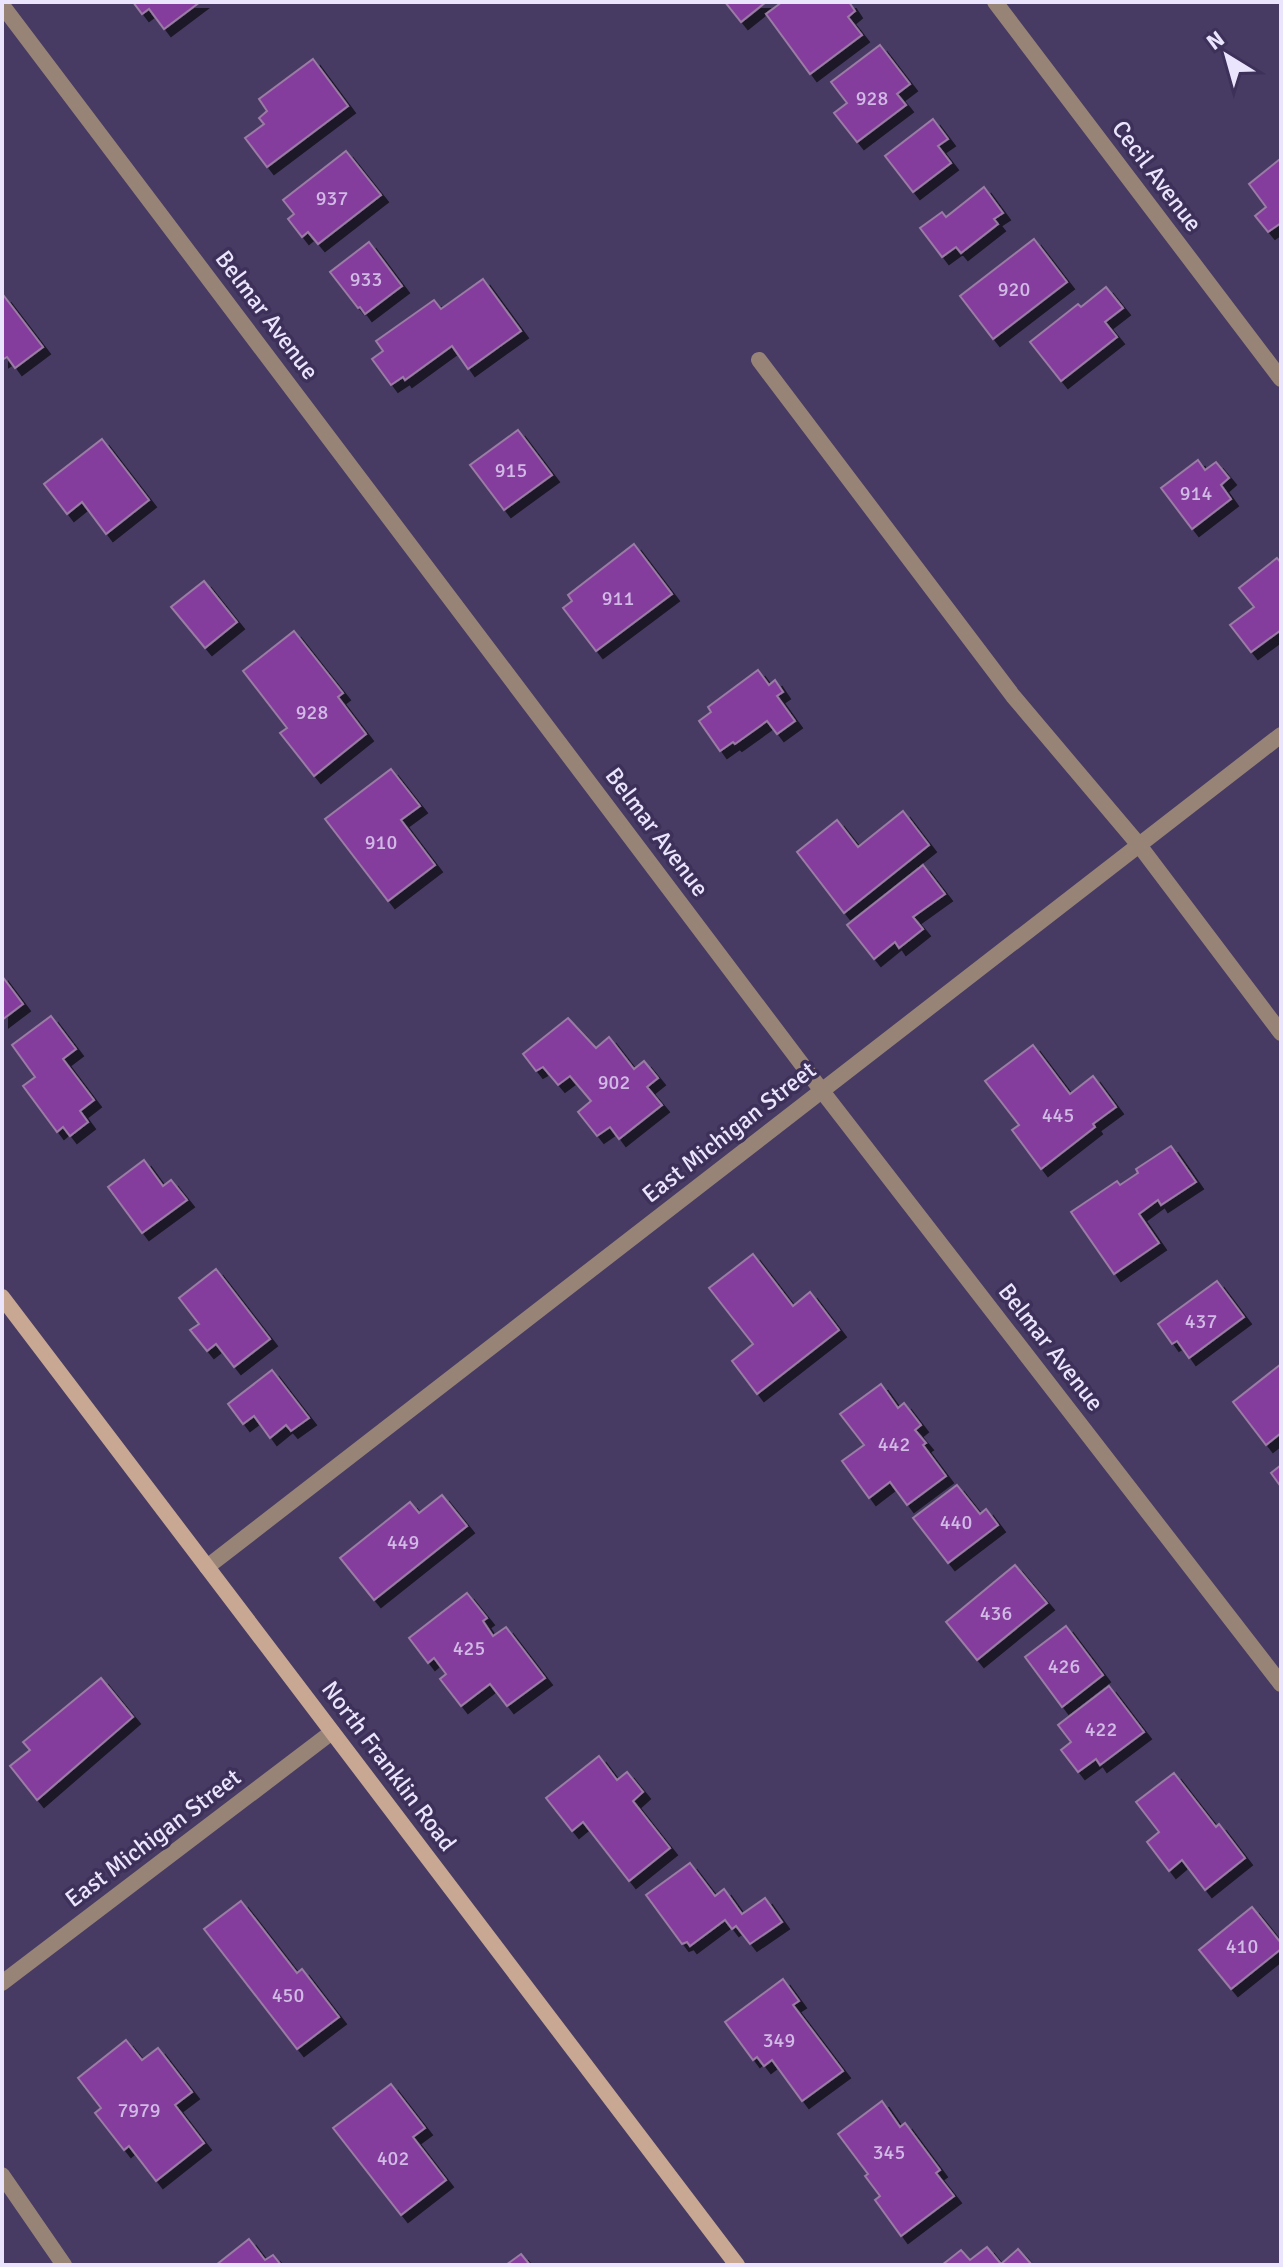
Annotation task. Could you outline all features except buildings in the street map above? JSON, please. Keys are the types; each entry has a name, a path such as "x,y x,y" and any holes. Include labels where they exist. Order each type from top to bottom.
{"main road":[{"name":"North Franklin Road","path":"2,1297 737,2265"}],"street":[{"name":"Cecil Avenue","path":"995,2 1281,379"},
{"name":"Belmar Avenue","path":"2,5 822,1091 1281,1684"},
{"path":"759,360 1013,696 1139,845 1281,1033"},
{"name":"East Michigan Street","path":"207,1567 1281,735"},
{"name":"East Michigan Street","path":"2,1983 332,1732"},
{"path":"2,2175 64,2265"}]}
